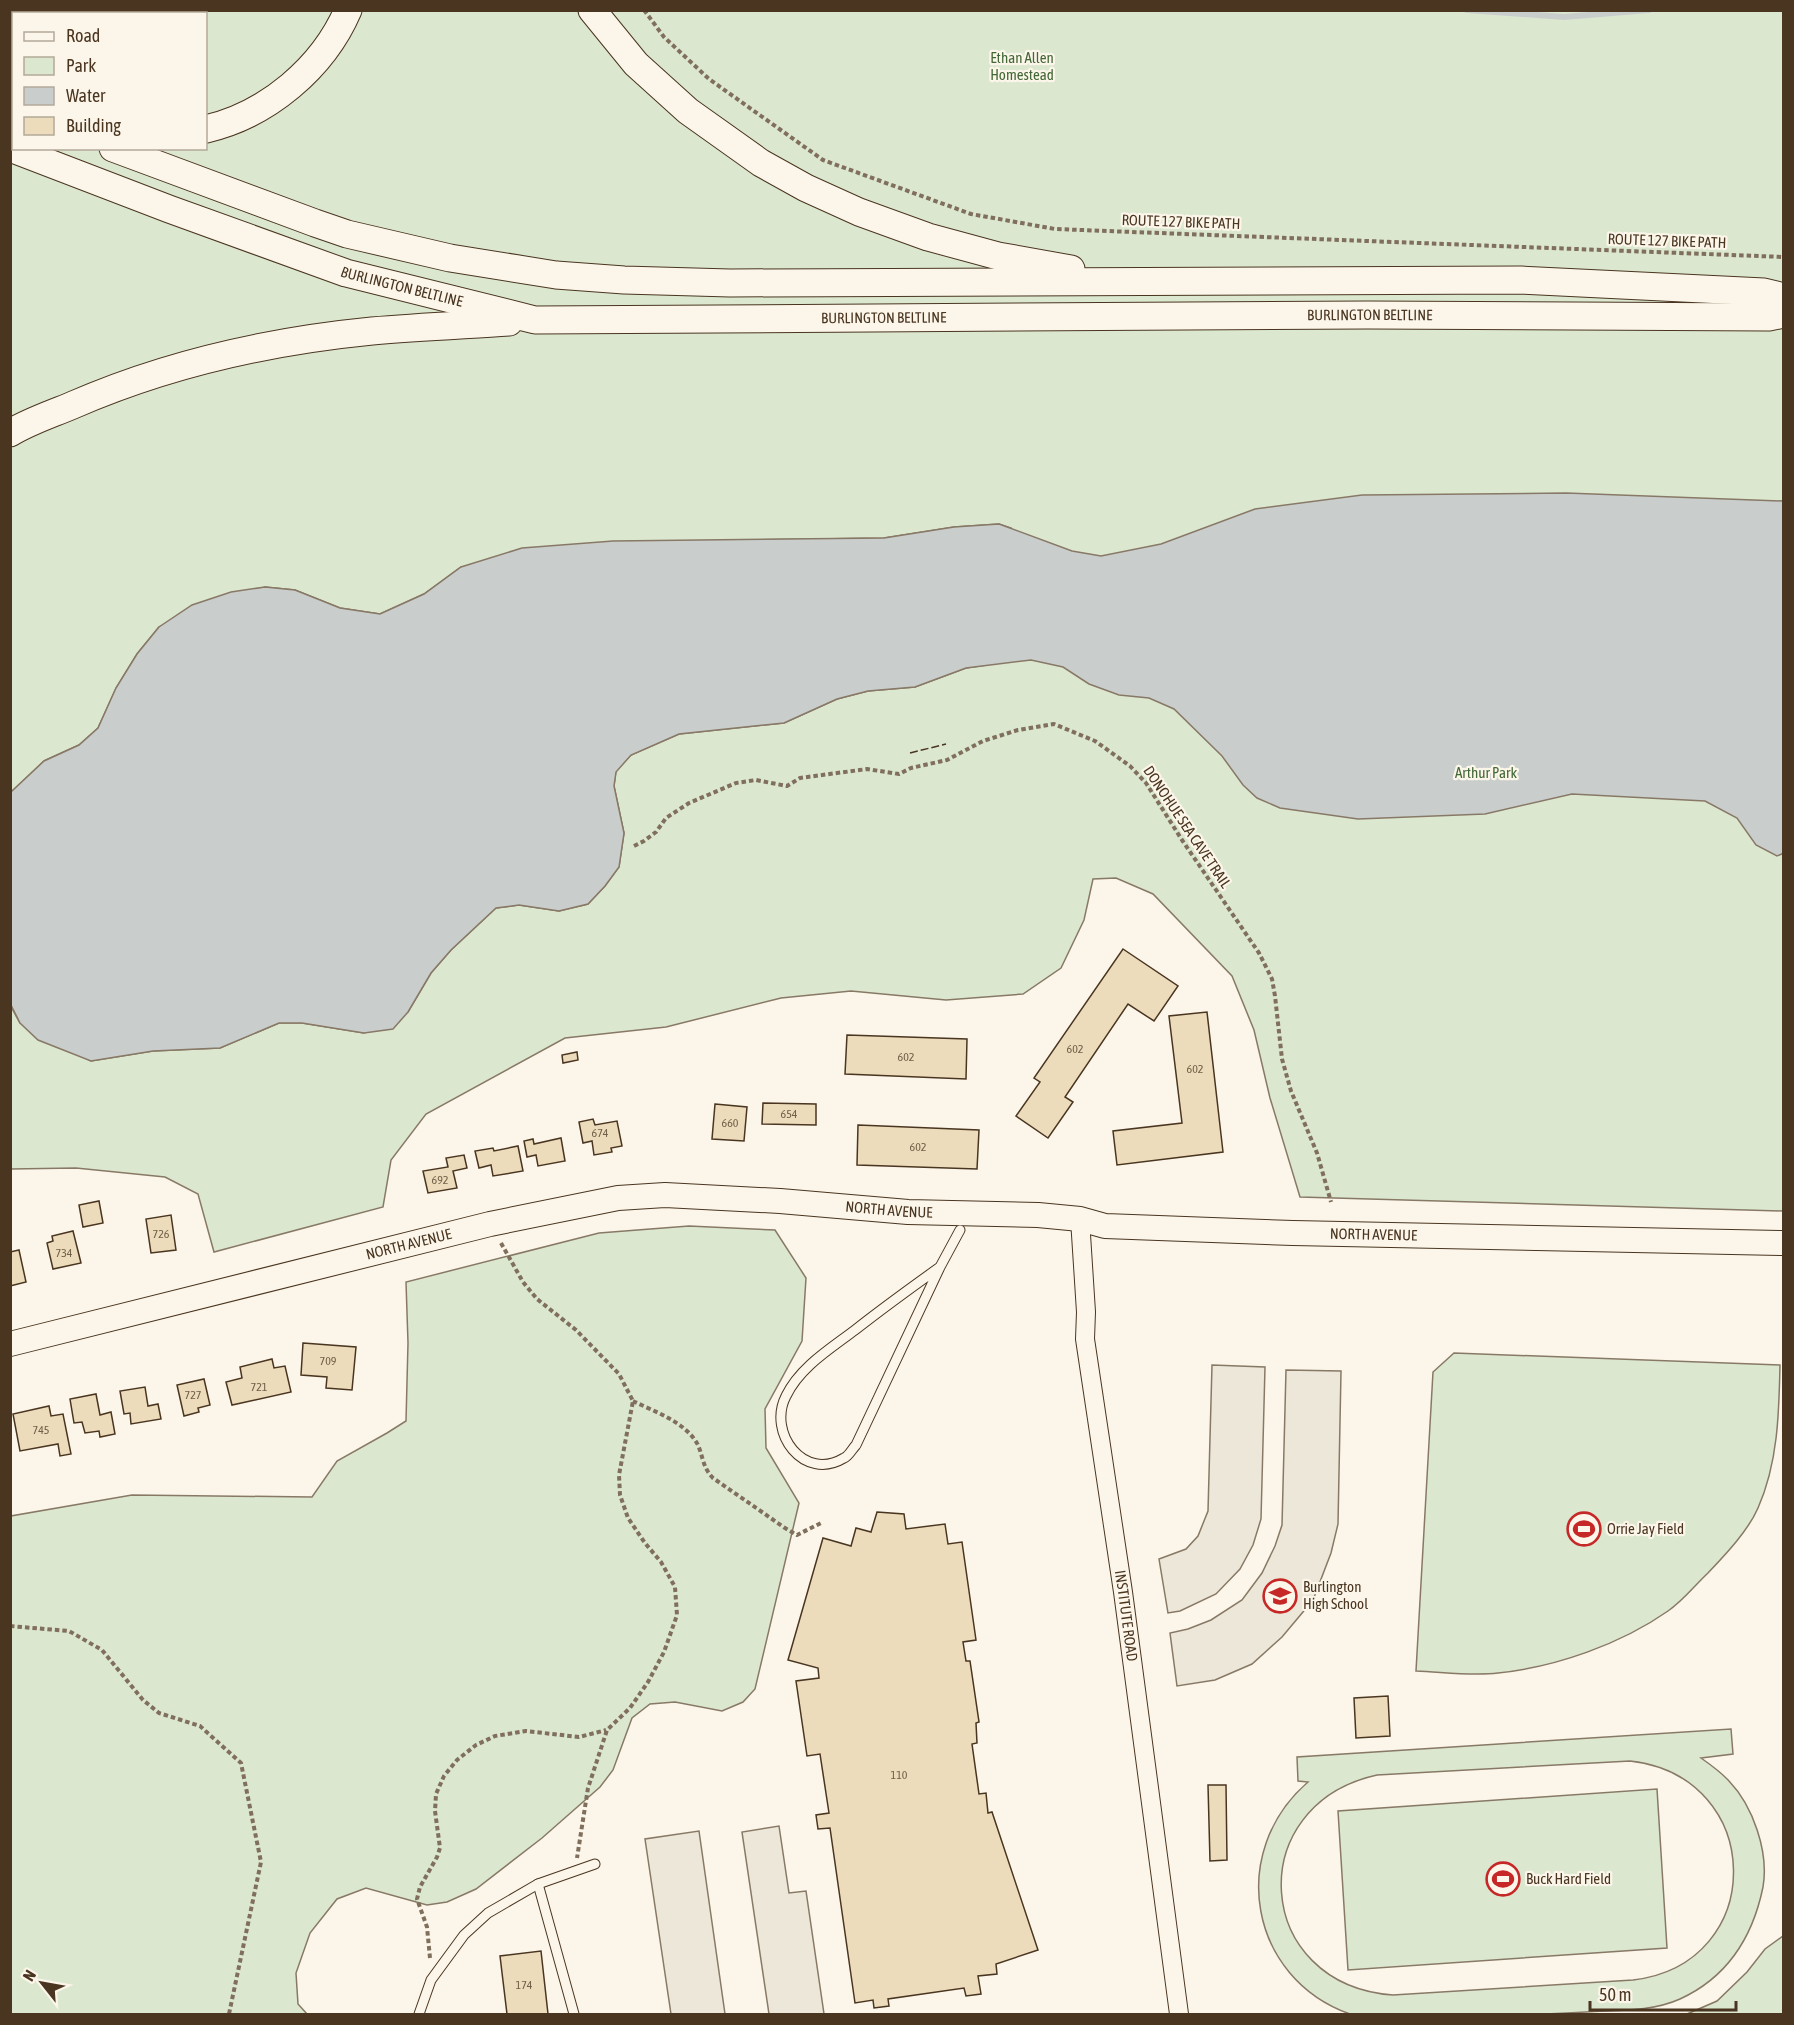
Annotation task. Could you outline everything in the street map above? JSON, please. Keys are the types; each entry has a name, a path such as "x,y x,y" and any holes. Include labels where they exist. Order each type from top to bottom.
{"main road":[{"path":"207,129 220,126 257,110 288,88 314,64 335,36 348,10"},
{"path":"592,10 636,64 688,111 761,163 806,188 859,212 928,237 998,256 1059,268 1222,282"},
{"name":"BURLINGTON BELTLINE","path":"15,150 346,273 535,320 1368,315 1768,317 1784,314"},
{"path":"118,150 280,212 347,234 450,258 556,275 624,280 730,283 1521,280 1764,292 1784,297"},
{"path":"10,433 127,383 246,350 371,331 535,320"},
{"name":"NORTH AVENUE","path":"10,1344 490,1224 618,1198 665,1195 780,1201 908,1212 1038,1215 1080,1219 1105,1226 1269,1232 1784,1243"}],"street":[{"name":"INSTITUTE ROAD","path":"1080,1219 1086,1312 1085,1339 1124,1603 1179,2014"}],"lane":[{"path":"940,1267 817,1358 798,1377 785,1397 780,1417 784,1438 794,1454 810,1463 830,1464 846,1458 856,1445 940,1267 960,1230"},
{"path":"418,2014 431,1980 464,1935 488,1912 538,1884 595,1864"},
{"path":"538,1884 574,2014"}],"path":[{"name":"ROUTE 127 BIKE PATH","path":"644,10 664,37 709,79 823,160 971,214 1055,230 1784,257"},
{"name":"DONOHUE SEA CAVE TRAIL","path":"634,846 644,842 656,832 666,818 689,803 736,783 756,780 787,786 800,778 867,769 899,774 911,768 947,760 983,741 1000,735 1054,724 1095,741 1130,766 1146,783 1259,953 1272,979 1282,1059 1317,1153 1331,1202"},
{"path":"490,1224 523,1282 537,1299 576,1330 619,1374 633,1401 688,1430 698,1445 706,1470 713,1478 797,1535 821,1523"},
{"path":"576,1871 578,1840 588,1788 607,1730 630,1708 648,1682 664,1652 677,1615 675,1587 661,1562 628,1518 620,1495 619,1475 633,1401"},
{"path":"10,1626 69,1631 102,1650 143,1700 159,1713 200,1726 241,1763 261,1862 229,2014"},
{"path":"431,1980 428,1927 417,1899 420,1887 440,1848 435,1811 436,1794 444,1776 457,1760 476,1745 495,1736 526,1731 579,1737 607,1730"}],"green space":[{"path":"11,11 1783,11 1783,1211 1300,1197 1270,1098 1254,1030 1232,976 1153,894 1116,878 1093,879 1084,920 1061,968 1023,994 946,1000 851,991 781,998 666,1027 565,1038 426,1114 391,1160 383,1207 214,1252 198,1194 165,1177 76,1168 11,1169 10,1005 20,1023 91,1061 153,1051 220,1048 279,1023 302,1023 364,1033 408,1012 431,973 451,950 496,908 519,905 559,911 588,904 605,886 619,867 624,833 614,786 616,771 631,755 679,734 784,723 837,699 868,691 915,687 966,668 986,665 1011,528 999,524 954,527 884,538 746,540 461,567 424,594 380,614 340,608 295,590 265,587 159,627 137,654 116,688 98,728 79,745 44,761 11,792"},
{"path":"689,1226 775,1230 806,1278 802,1341 765,1409 766,1448 799,1503 755,1689 743,1702 722,1711 675,1702 650,1704 632,1718 613,1770 600,1787 542,1838 476,1889 447,1902 427,1905 366,1888 337,1899 310,1933 296,1973 298,2004 307,2014 11,2014 11,1516 132,1495 312,1497 337,1461 406,1421 408,1343 406,1282 599,1233"},
{"name":"Orrie Jay Field","path":"1454,1353 1780,1365 1778,1419 1773,1456 1765,1491 1754,1517 1729,1551 1679,1603 1650,1623 1609,1644 1565,1659 1520,1670 1478,1674 1416,1671 1433,1372"},
{"path":"1731,1729 1733,1754 1701,1758 1738,1791 1752,1816 1764,1859 1763,1887 1759,1905 1745,1938 1725,1967 1697,1990 1680,1999 1658,2006 1634,2010 1527,2015 1350,2014 1316,1997 1289,1972 1271,1943 1261,1911 1259,1877 1266,1843 1282,1811 1308,1782 1298,1781 1297,1757","holes":["1630,1761 1675,1774 1707,1799 1727,1833 1734,1870 1728,1908 1709,1941 1677,1967 1633,1980 1393,1995 1347,1984 1312,1961 1291,1929 1282,1892 1285,1855 1302,1821 1333,1793 1377,1775"]},
{"name":"Buck Hard Field","path":"1657,1789 1667,1948 1348,1970 1338,1811"},
{"path":"1783,1936 1783,2014 1687,2014 1717,2001 1747,1972 1765,1949"}],"shaded area":[{"path":"1212,1365 1265,1367 1261,1519 1253,1545 1240,1569 1216,1594 1180,1611 1168,1613 1159,1559 1186,1549 1198,1536 1208,1511"},
{"path":"1286,1370 1341,1371 1338,1524 1331,1553 1313,1600 1282,1637 1252,1664 1215,1680 1177,1686 1170,1633 1211,1620 1242,1600 1262,1573 1275,1546 1282,1525"},
{"path":"779,1826 789,1893 806,1891 824,2014 769,2014 742,1832"},
{"path":"699,1831 725,2014 671,2014 645,1839"}],"water":[{"path":"1566,493 1783,501 1784,853 1777,856 1756,845 1737,818 1705,801 1572,794 1485,814 1358,819 1280,808 1257,798 1243,785 1222,756 1174,709 1149,698 1119,695 1089,684 1063,667 1031,660 966,668 915,687 868,691 837,699 784,723 679,734 631,755 616,772 614,786 624,833 619,867 605,886 588,904 559,911 519,905 496,908 451,950 431,973 408,1012 393,1029 364,1033 302,1023 279,1023 220,1048 153,1051 91,1061 38,1040 20,1023 11,1005 11,792 44,761 79,745 98,728 116,688 137,654 159,627 192,605 231,592 265,587 295,590 340,608 380,614 424,594 461,567 522,548 613,541 884,538 954,527 999,524 1072,551 1101,556 1161,544 1255,509 1362,495"}],"building":[{"path":"1123,949 1178,986 1154,1021 1128,1004 1065,1097 1073,1102 1048,1138 1016,1116 1040,1082 1034,1078"},
{"path":"1207,1012 1223,1152 1117,1165 1113,1131 1182,1123 1169,1016"},
{"path":"847,1035 967,1039 966,1079 845,1074"},
{"path":"577,1052 578,1060 563,1063 562,1055"},
{"path":"763,1103 816,1104 816,1125 762,1124"},
{"path":"715,1104 747,1107 744,1141 712,1139"},
{"path":"593,1119 595,1125 617,1121 622,1146 611,1148 612,1152 594,1155 592,1141 583,1143 579,1122"},
{"path":"858,1125 979,1130 977,1169 857,1165"},
{"path":"561,1138 565,1161 538,1166 536,1155 527,1157 524,1141 533,1139 534,1144"},
{"path":"518,1146 523,1171 493,1176 491,1165 479,1168 475,1151 493,1148 494,1151"},
{"path":"464,1155 467,1168 453,1171 457,1188 428,1193 423,1171 448,1167 446,1158"},
{"path":"99,1201 103,1223 83,1227 79,1205"},
{"path":"171,1215 176,1250 151,1253 146,1219"},
{"path":"73,1231 81,1263 53,1269 47,1243 53,1241 52,1236"},
{"path":"19,1250 26,1282 10,1286 10,1252"},
{"path":"303,1343 356,1347 352,1390 326,1388 327,1377 301,1375"},
{"path":"272,1359 274,1368 285,1366 291,1392 232,1405 226,1382 242,1378 240,1367"},
{"path":"204,1379 210,1405 198,1408 199,1412 184,1416 177,1385"},
{"path":"145,1387 148,1406 158,1404 161,1419 131,1424 130,1413 124,1414 120,1391"},
{"path":"96,1394 100,1415 111,1412 115,1434 100,1437 99,1431 85,1433 82,1422 74,1423 70,1399"},
{"path":"49,1406 51,1416 63,1414 71,1454 60,1456 58,1444 20,1451 13,1414"},
{"path":"877,1512 904,1514 906,1529 945,1524 948,1544 962,1542 976,1640 963,1642 966,1661 970,1661 979,1722 976,1723 977,1743 972,1744 979,1794 986,1793 988,1813 992,1812 1038,1950 996,1964 997,1974 978,1976 981,1994 966,1996 964,1988 888,1999 889,2006 874,2008 873,2000 855,2003 830,1828 818,1829 816,1815 829,1813 820,1754 807,1756 796,1681 819,1678 818,1668 788,1660 823,1538 851,1546 856,1528 871,1532"},
{"path":"1388,1696 1390,1736 1356,1738 1354,1698"},
{"path":"1208,1785 1226,1785 1227,1860 1210,1861"},
{"path":"541,1951 548,2014 507,2014 500,1956"}],"waterway":[{"path":"1467,10 1564,17 1649,10"}],"fence":[{"path":"910,753 946,744"}],"place":[{"name":"Orrie Jay Field","path":"1584,1529"},
{"name":"Burlington High School","path":"1280,1596"},
{"name":"Buck Hard Field","path":"1503,1879"}],"park label":[{"name":"Ethan Allen Homestead","path":"1022,66"},
{"name":"Arthur Park","path":"1486,773"}]}
